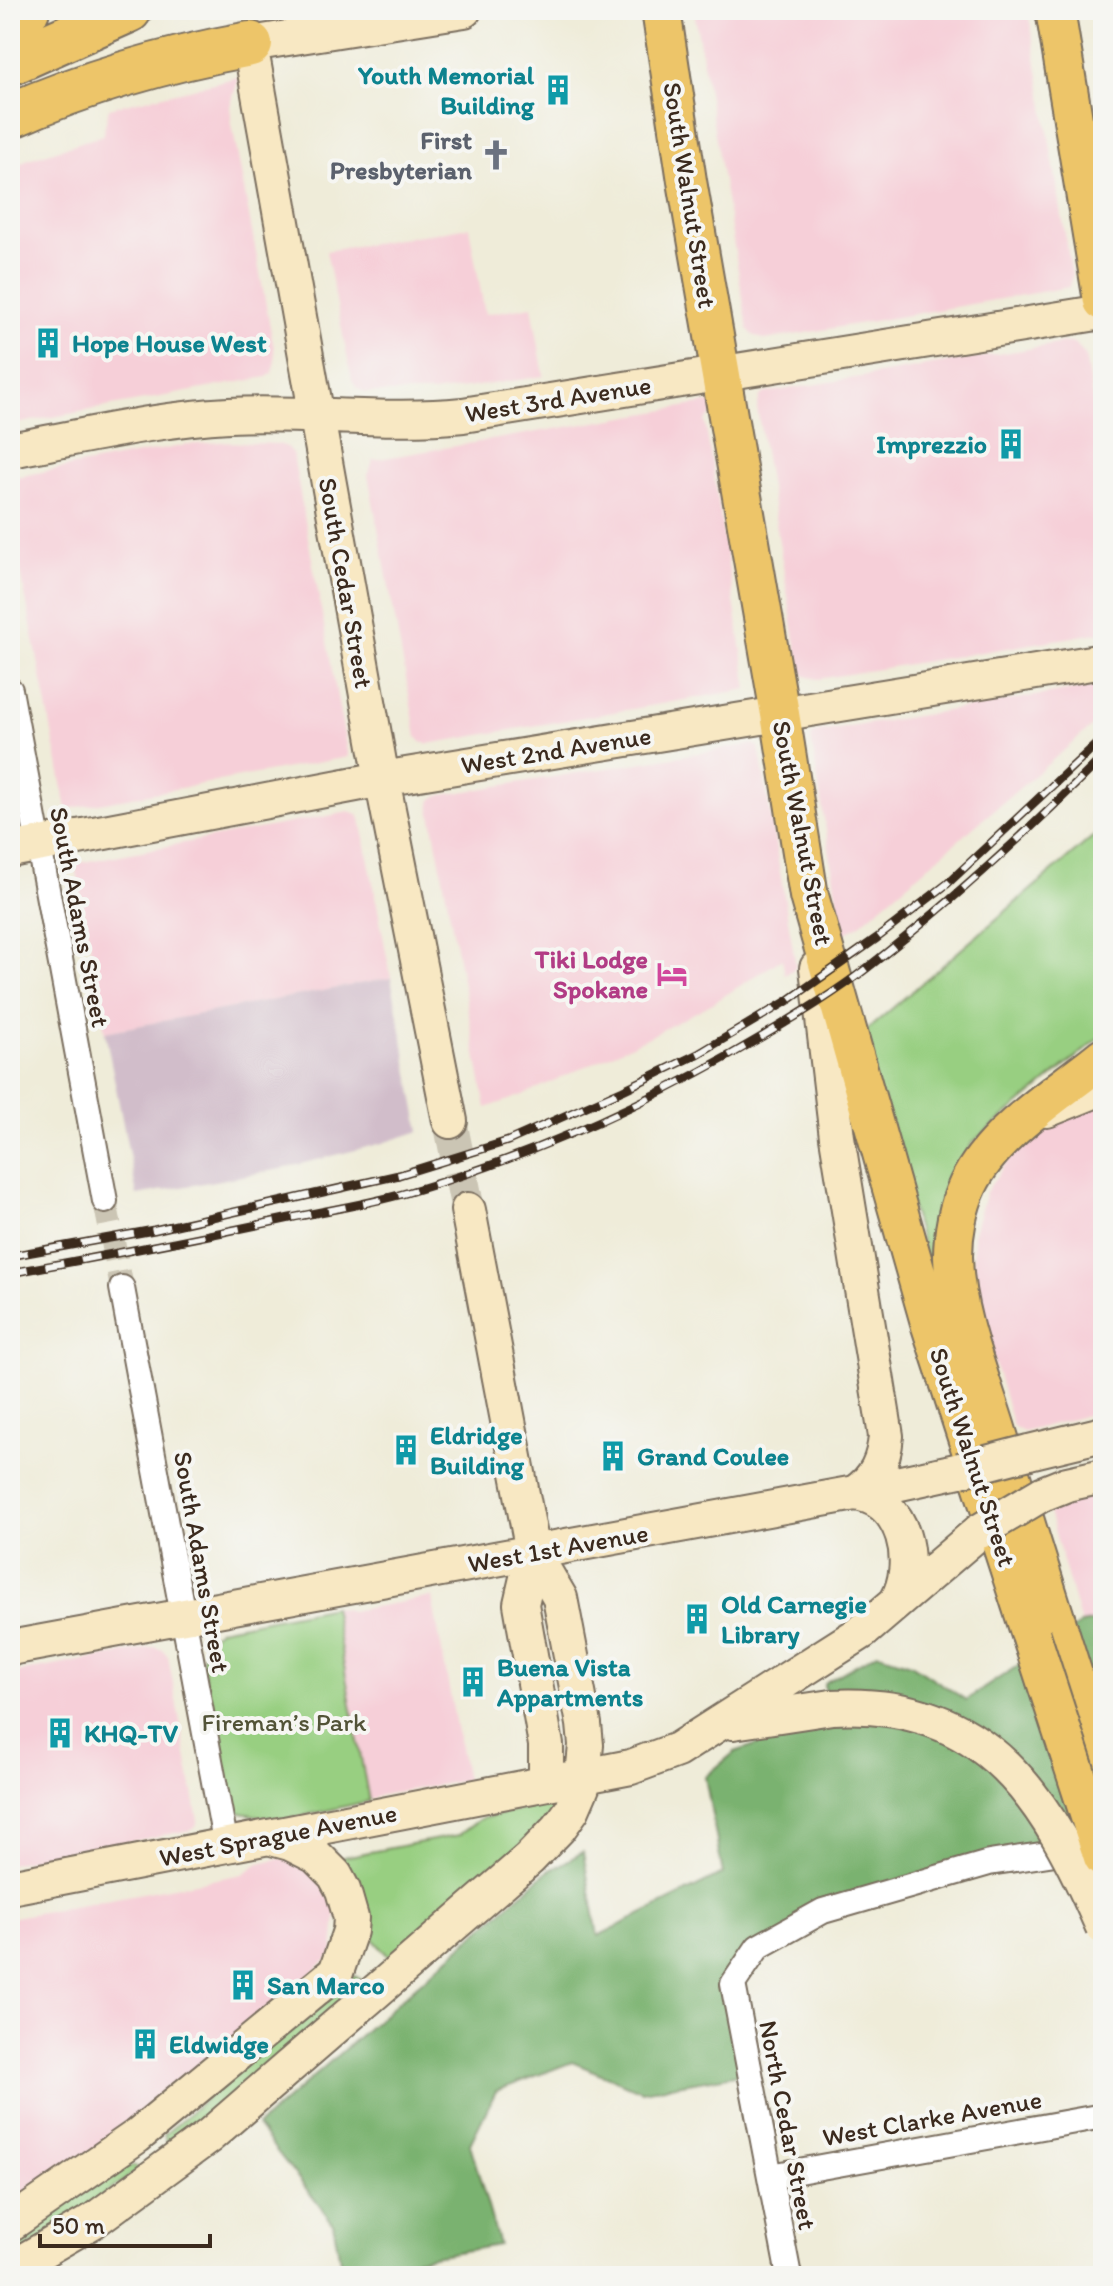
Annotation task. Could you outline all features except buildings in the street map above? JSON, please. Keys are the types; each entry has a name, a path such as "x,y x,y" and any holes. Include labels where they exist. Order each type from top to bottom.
{"highway":[{"path":"10,18 27,10"},
{"path":"10,63 129,10"},
{"path":"10,116 53,97 181,57 250,44"}],"main road":[{"path":"250,44 464,10"},
{"name":"South Walnut Street","path":"661,10 687,181 809,896 931,1326 1044,1631"},
{"path":"1055,10 1103,301"},
{"name":"South Cedar Street","path":"250,44 382,779 450,1121"},
{"name":"West 3rd Avenue","path":"10,450 174,421 228,415 415,418 463,415 1103,312"},
{"name":"West 2nd Avenue","path":"24,848 382,779 1103,661"},
{"path":"809,896 837,1137 886,1436 880,1466 867,1484 855,1493"},
{"path":"1103,1057 1024,1119 975,1170 961,1205 953,1256 961,1311 1103,1857"},
{"path":"1024,1119 1103,1090"},
{"path":"10,2269 93,2221 244,2109 538,1850 572,1810 584,1776 584,1724 560,1598 533,1552 468,1210"},
{"name":"West 1st Avenue","path":"10,1648 855,1493 1103,1434"},
{"name":"West Sprague Avenue","path":"10,1887 631,1767 677,1750 862,1632 980,1531 1042,1494 1067,1484 1103,1476"},
{"path":"855,1493 867,1494 881,1501 895,1517 900,1530 905,1546 906,1574 896,1603"},
{"path":"533,1552 521,1604 546,1745 546,1782"},
{"path":"1044,1631 1103,1767"},
{"path":"721,1724 861,1705 923,1716 955,1729 994,1755 1023,1784 1052,1824 1103,1927"},
{"path":"10,2224 137,2136 336,1972 350,1931 351,1918 343,1890 335,1875 316,1856 290,1843 267,1837"}],"street":[{"name":"South Adams Street","path":"10,690 24,848 105,1201"},
{"name":"South Adams Street","path":"122,1288 226,1846"},
{"name":"North Cedar Street","path":"789,2276 733,1984 758,1947 823,1911 989,1863 1103,1846"},
{"path":"336,1972 363,2003"},
{"name":"West Clarke Avenue","path":"771,2176 1103,2116"},
{"path":"137,2136 165,2169"}],"shaded area":[{"path":"694,10 1028,10 1072,276 1069,287 765,340 753,335 748,329"},
{"path":"1091,10 1103,10 1103,81"},
{"path":"239,77 230,106 232,125 274,348 272,373 267,377 10,425 10,170 26,160 103,135 109,108"},
{"path":"469,227 485,314 532,306 544,376 433,393 366,393 357,388 352,380 326,251"},
{"path":"1074,343 1085,355 1103,464 1103,632 818,679 805,676 800,670 757,408 760,396"},
{"path":"713,402 714,412 705,421 748,689 428,744 421,742 417,737 368,475 373,460"},
{"path":"220,442 278,444 287,447 293,455 348,757 67,809 10,517 10,478 187,445"},
{"path":"1103,685 1103,717 859,925 843,935 811,738 814,733"},
{"path":"754,744 759,747 796,967 785,975 782,959 713,1003 647,1038 523,1095 486,1108 430,808 432,800 437,796"},
{"path":"349,812 361,819 391,978 105,1032 76,866 78,863"},
{"path":"391,978 420,1131 281,1169 137,1195 105,1032"},
{"path":"1103,1101 1103,1411 1023,1432 1013,1426 979,1310 973,1259 974,1232 986,1192 1013,1153 1039,1131 1068,1114"},
{"path":"1103,1491 1103,1620 1081,1624 1048,1509"},
{"path":"432,1597 466,1780 376,1796 369,1801 333,1607 351,1611"},
{"path":"155,1647 168,1656 198,1820 196,1826 191,1830 10,1864 10,1674"},
{"path":"282,1858 296,1861 337,1897 333,1954 131,2129 10,2208 10,1918 243,1874 259,1863"}],"green space":[{"path":"1103,828 1103,1035 972,1143 942,1206 937,1266 929,1268 861,1035"},
{"name":"Fireman’s Park","path":"333,1607 369,1801 284,1820 241,1813 232,1805 227,1794 202,1661 205,1647 219,1629"},
{"path":"1103,1620 1103,1836 819,1905 728,1981 740,2074 642,2091 572,2062 496,2091 470,2144 499,2245 342,2271 333,2223 257,2126 545,1873 583,1852 598,1936 723,1874 705,1777 735,1752 807,1727 828,1724 824,1683 877,1653 911,1664 966,1700 1081,1624"},
{"path":"555,1802 560,1809 395,1959 388,1956 365,1930 364,1901 342,1860 344,1857 459,1835 480,1819"},
{"path":"347,1977 360,1979 362,1985 172,2146 167,2142 164,2135"},
{"path":"134,2166 139,2170 10,2260 10,2237 127,2167"}],"tunnel":[{"path":"450,1121 468,1210"},
{"path":"105,1201 122,1288"}],"railway":[{"path":"10,1256 154,1230 399,1175 508,1141 623,1090 698,1054 789,1000 877,938 947,884 1103,738"},
{"path":"10,1273 392,1197 545,1145 634,1105 763,1036 855,977 988,866 1103,757"}],"place":[{"name":"Youth Memorial Building","path":"558,90"},
{"name":"First Presbyterian","path":"496,155"},
{"name":"Hope House West","path":"48,343"},
{"name":"Imprezzio","path":"1011,444"},
{"name":"Tiki Lodge Spokane","path":"672,974"},
{"name":"Eldridge Building","path":"406,1450"},
{"name":"Grand Coulee","path":"613,1456"},
{"name":"Old Carnegie Library","path":"697,1619"},
{"name":"Buena Vista Appartments","path":"473,1682"},
{"name":"KHQ-TV","path":"60,1733"},
{"name":"San Marco","path":"243,1985"},
{"name":"Eldwidge","path":"145,2044"}]}
